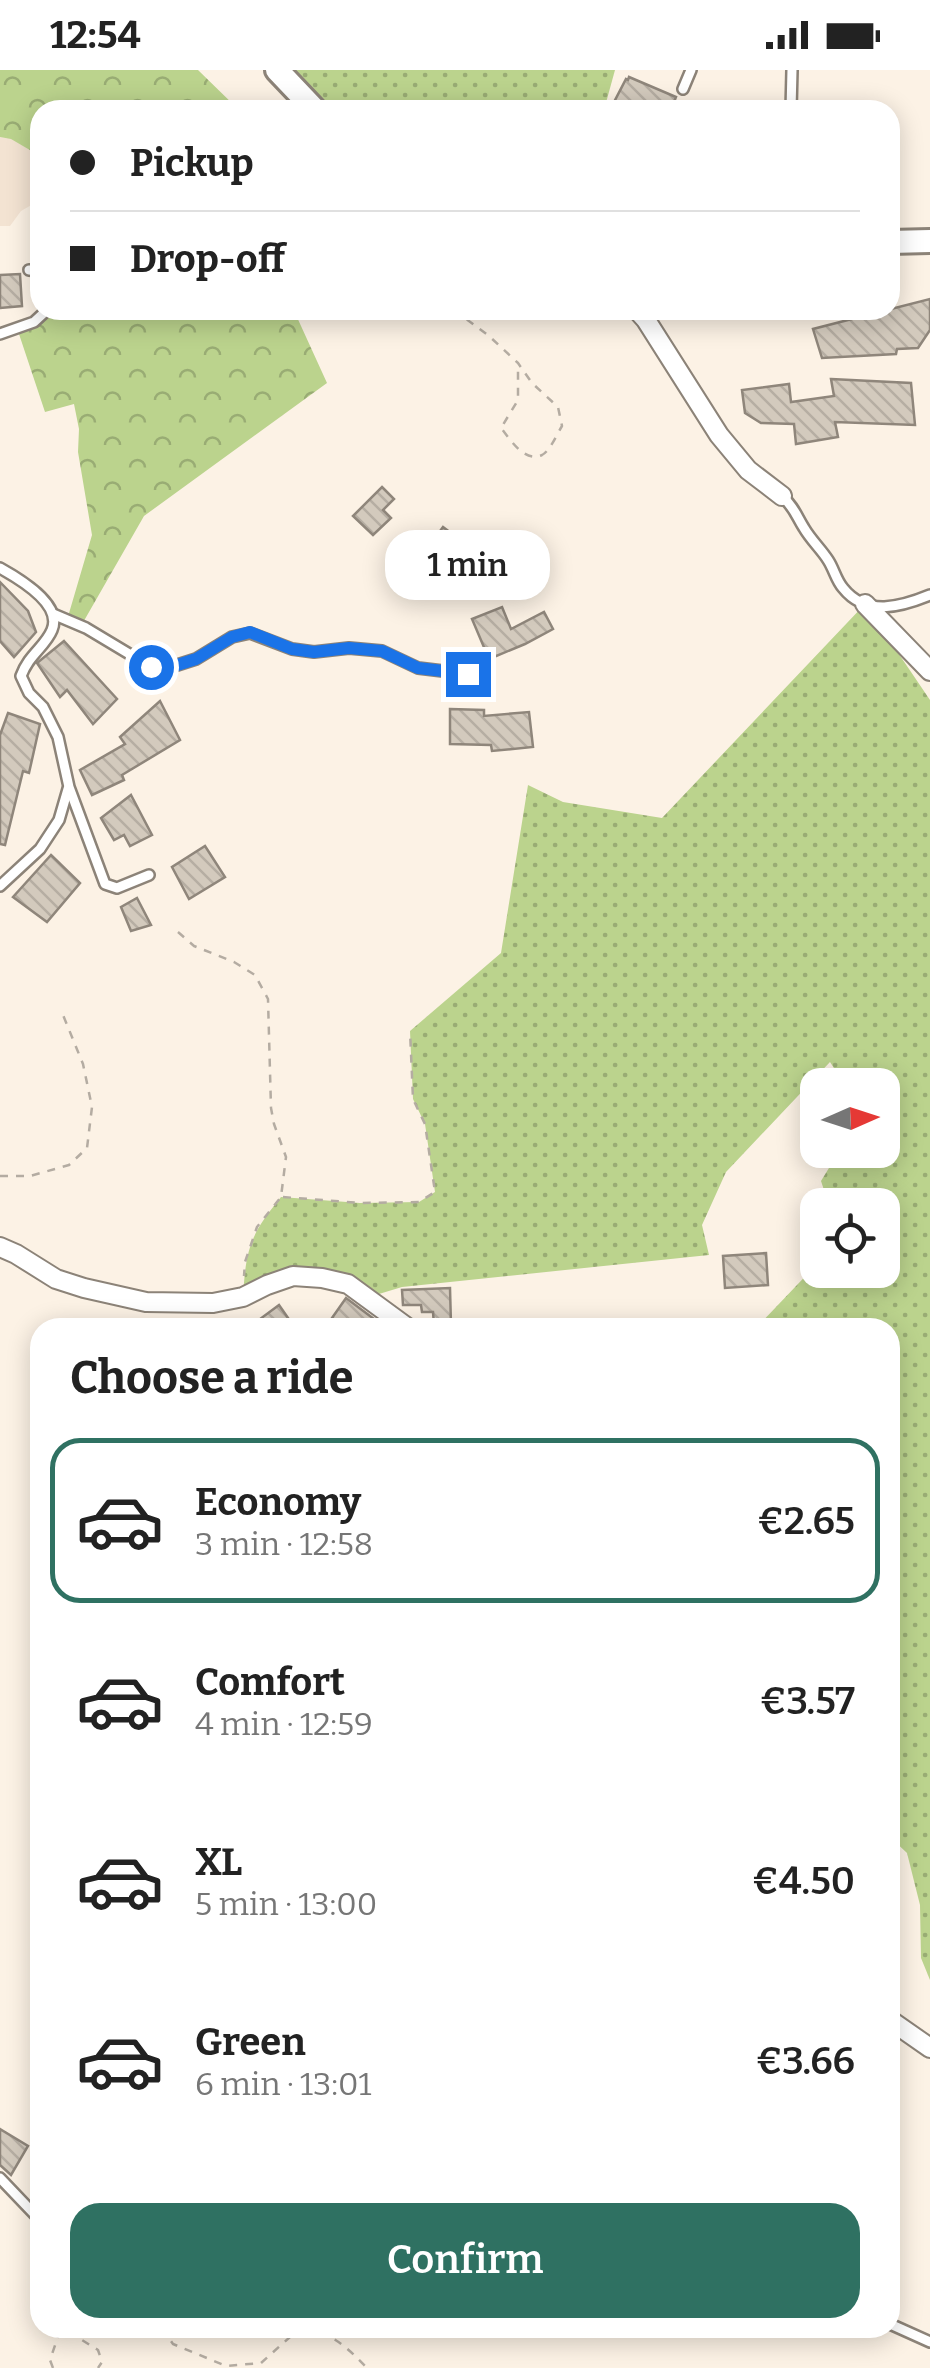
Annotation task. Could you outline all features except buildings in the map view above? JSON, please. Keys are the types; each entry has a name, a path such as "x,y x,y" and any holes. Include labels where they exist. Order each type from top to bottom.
{"street":[{"path":"277,70 306,100"},
{"path":"900,242 930,241"},
{"path":"646,320 719,435 748,470 782,496"},
{"path":"864,604 930,671"},
{"path":"0,1247 56,1279 146,1302 213,1303 243,1297 293,1276 348,1284 396,1318"},
{"path":"900,2027 930,2048"}],"lane":[{"path":"684,88 691,70"},
{"path":"778,70 792,70 790,100"},
{"path":"0,334 36,320"},
{"path":"782,496 794,507 842,587 856,600 872,607 891,608 930,595"},
{"path":"0,568 25,582 52,614 52,629 26,662 22,676 58,737 68,786 105,884 117,888 149,875"},
{"path":"52,614 86,628 151,667 171,667 196,659 232,637 250,632 292,649 382,651 418,668 468,674"},
{"path":"0,886 40,849 59,820 68,786"},
{"path":"0,2178 30,2210"},
{"path":"900,2328 930,2342"}],"path":[{"path":"467,320 518,363 532,383 558,407 562,426 545,454 537,456 518,450 501,428 518,400 518,363"},
{"path":"178,932 194,946 234,962 255,976 268,1000 271,1108 286,1157 282,1197 256,1227 246,1262 243,1297"},
{"path":"0,1176 30,1176 68,1166 87,1148 92,1107 83,1064 62,1014"},
{"path":"282,1197 360,1203 419,1202 435,1192 425,1124 414,1098 410,1032"},
{"path":"52,2368 50,2360 58,2338"},
{"path":"80,2338 98,2350 102,2362 98,2368"},
{"path":"169,2338 173,2344 226,2366 261,2363 290,2338"},
{"path":"332,2338 367,2368"}],"shaded area":[{"path":"0,137 10,138 30,150 30,206 10,226 0,226"}],"green space":[{"path":"0,70 198,70 229,100 30,100 30,150 0,137"},
{"path":"294,70 615,70 607,100 321,100"},
{"path":"30,320 298,320 327,383 144,516 81,626 67,620 92,535 74,404 45,412 17,328"},
{"path":"865,604 930,700 930,1980 921,1958 920,1905 907,1853 900,1846 900,1318 766,1318 800,1282 800,1288 900,1288 900,1188 823,1188 821,1181 829,1168 900,1168 900,1068 834,1068 830,1062 824,1068 800,1068 800,1094 726,1172 702,1225 709,1255 402,1287 369,1297 293,1276 243,1297 252,1243 281,1197 360,1203 419,1202 435,1192 425,1124 413,1099 410,1031 501,953 528,785 563,802 662,818"}],"route":[{"path":"151,667 171,667 196,659 232,637 250,632 292,649 382,651 418,668 468,674"}]}
